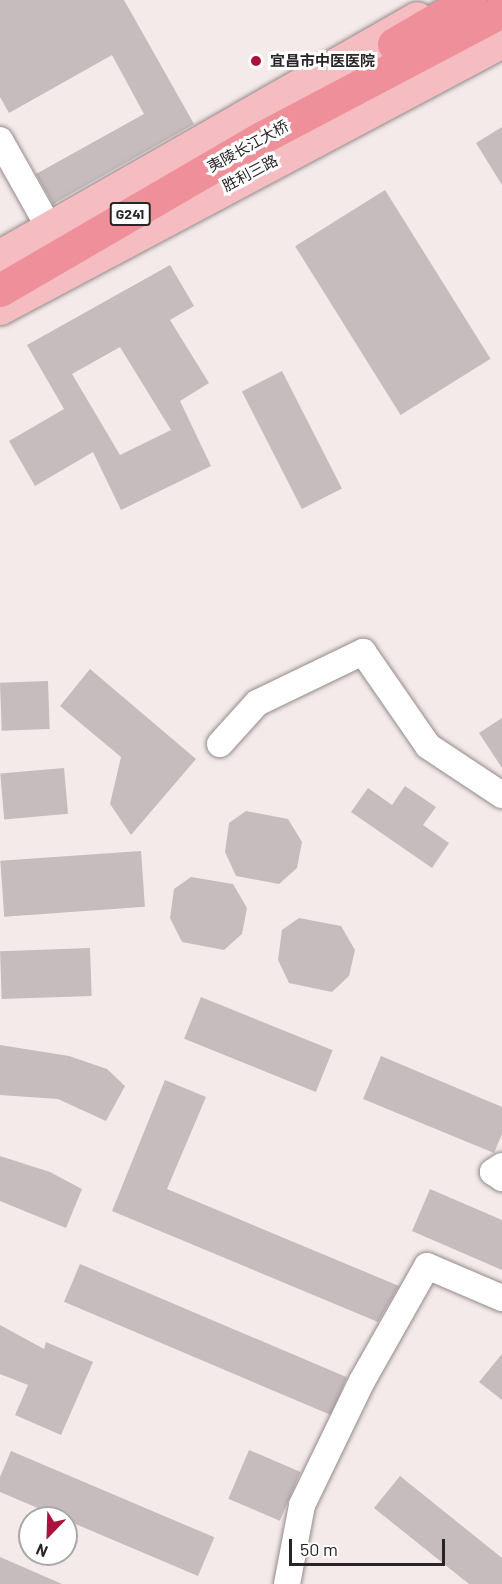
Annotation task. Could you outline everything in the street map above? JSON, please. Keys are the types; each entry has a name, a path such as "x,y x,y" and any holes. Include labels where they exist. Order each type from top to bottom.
{"highway":[{"name":"夷陵长江大桥","path":"0,268 470,0"},
{"name":"夷陵长江大桥","path":"0,290 261,138 502,11"}],"main road":[{"path":"0,256 51,231 447,0"},
{"name":"胜利三路","path":"0,308 502,41"}],"street":[{"path":"0,140 51,231"},
{"path":"220,744 257,703 363,652 428,746 502,795"},
{"path":"502,1166 493,1172 502,1178"},
{"path":"287,1584 302,1505 362,1381 427,1266 502,1297"}],"building":[{"path":"0,0 124,0 194,124 53,204 36,174 144,114 112,55 9,113 0,97"},
{"path":"502,127 502,185 476,143"},
{"path":"385,190 490,359 401,415 295,246"},
{"path":"170,265 194,306 170,320 209,383 180,401 211,466 121,510 93,452 35,486 9,441 64,409 27,345","holes":["120,347 171,430 120,455 72,374"]},
{"path":"282,371 342,489 302,509 242,391"},
{"path":"90,669 196,759 131,835 110,804 121,757 60,706"},
{"path":"48,681 50,729 2,731 0,683"},
{"path":"502,718 502,768 479,733"},
{"path":"64,768 68,814 4,819 0,774"},
{"path":"405,786 436,807 423,825 449,843 432,868 351,812 368,788 392,805"},
{"path":"246,811 288,819 302,842 297,868 279,884 236,876 225,852 229,823"},
{"path":"141,851 145,907 4,917 0,861"},
{"path":"191,877 233,884 247,908 242,934 224,950 182,942 170,918 174,889"},
{"path":"299,918 341,926 355,950 349,976 332,992 289,983 278,960 282,930"},
{"path":"90,948 92,996 2,999 0,951"},
{"path":"201,997 333,1050 316,1092 184,1039"},
{"path":"0,1045 69,1056 107,1069 125,1086 106,1121 58,1099 0,1095"},
{"path":"381,1056 502,1107 502,1134 494,1153 363,1099"},
{"path":"165,1080 206,1097 167,1189 399,1286 378,1322 112,1211"},
{"path":"0,1156 50,1172 82,1189 66,1228 0,1201"},
{"path":"430,1189 502,1220 502,1270 412,1231"},
{"path":"80,1264 347,1377 331,1415 64,1302"},
{"path":"0,1325 44,1349 46,1342 93,1362 61,1435 15,1415 28,1385 0,1374"},
{"path":"502,1354 502,1400 479,1382"},
{"path":"249,1450 301,1472 280,1521 228,1499"},
{"path":"11,1451 214,1537 198,1576 78,1525 78,1506 33,1506 0,1492 0,1477"},
{"path":"400,1476 502,1558 502,1584 469,1584 374,1508"},
{"path":"0,1557 62,1584 0,1584"}],"place":[{"name":"宜昌市中医医院","path":"256,61"}]}
